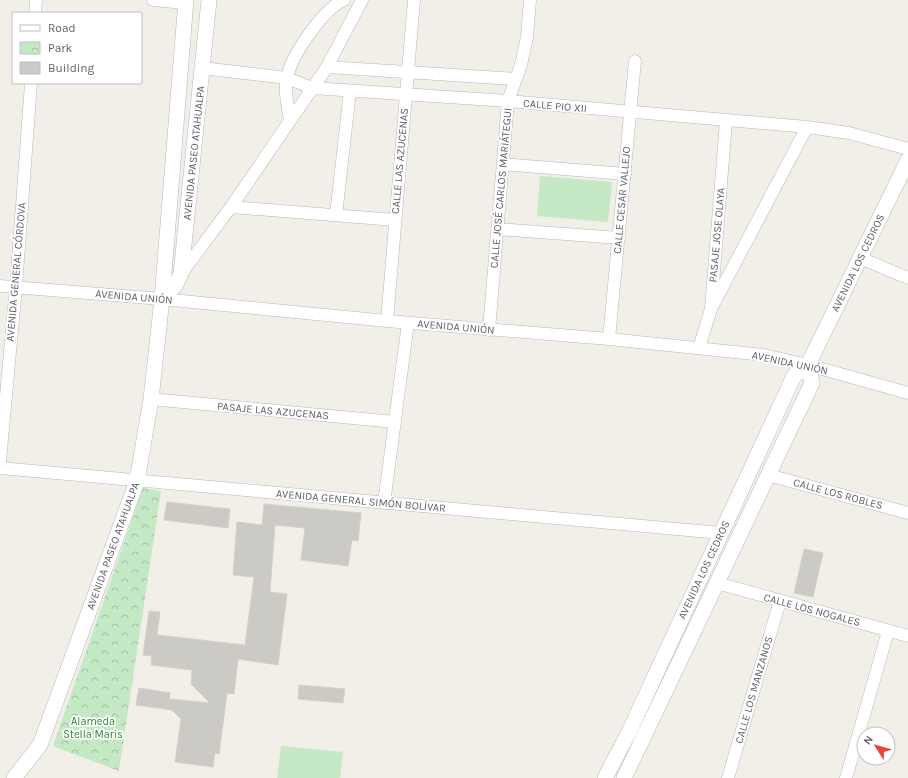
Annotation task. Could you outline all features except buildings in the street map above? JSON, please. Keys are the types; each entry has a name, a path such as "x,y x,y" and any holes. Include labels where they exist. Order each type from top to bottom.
{"street":[{"path":"36,0 36,12"},
{"path":"154,0 186,1"},
{"name":"AVENIDA PASEO ATAHUALPA","path":"162,299 175,286 181,274 209,0"},
{"path":"290,120 286,97 287,78 294,59 304,41 323,17 344,0"},
{"path":"181,274 231,207 327,67 362,0"},
{"name":"CALLE LAS AZUCENAS","path":"386,321 414,0"},
{"name":"CALLE JOSÉ CARLOS MARIÁTEGUI","path":"489,330 508,101 521,65 527,37 530,0"},
{"name":"AVENIDA PASEO ATAHUALPA","path":"14,778 40,745 137,481 151,399 162,299 186,1"},
{"name":"CALLE CESAR VALLEJO","path":"609,339 635,61"},
{"path":"327,67 516,79"},
{"name":"CALLE PIO XII","path":"202,68 287,78 312,88 508,101 630,113 807,126 849,133 908,149"},
{"name":"AVENIDA GENERAL CÓRDOVA","path":"0,461 16,287 30,84"},
{"path":"336,216 350,91"},
{"name":"PASAJE JOSE OLAYA","path":"699,348 711,309 726,121"},
{"path":"711,309 807,126"},
{"name":"AVENIDA LOS CEDROS","path":"605,778 629,732 794,376 808,365 908,160"},
{"path":"503,164 625,174"},
{"path":"231,207 395,220"},
{"path":"497,229 618,238"},
{"path":"860,258 908,278"},
{"name":"AVENIDA UNIÓN","path":"0,286 162,299 408,323 609,339 764,355 808,365 908,393"},
{"path":"384,503 408,323"},
{"name":"AVENIDA LOS CEDROS","path":"624,778 812,383 808,365"},
{"name":"PASAJE LAS AZUCENAS","path":"151,399 395,422"},
{"name":"AVENIDA GENERAL SIMÓN BOLÍVAR","path":"0,468 721,533"},
{"name":"CALLE LOS ROBLES","path":"768,475 908,513"},
{"name":"CALLE LOS NOGALES","path":"716,583 908,636"},
{"name":"CALLE LOS MANZANOS","path":"728,778 780,601"},
{"path":"846,778 888,631"}],"green space":[{"path":"540,176 612,182 608,222 537,216"},
{"name":"Alameda Stella Maris","path":"143,488 161,491 119,771 53,746"},
{"path":"281,746 343,752 340,778 277,778"}]}
